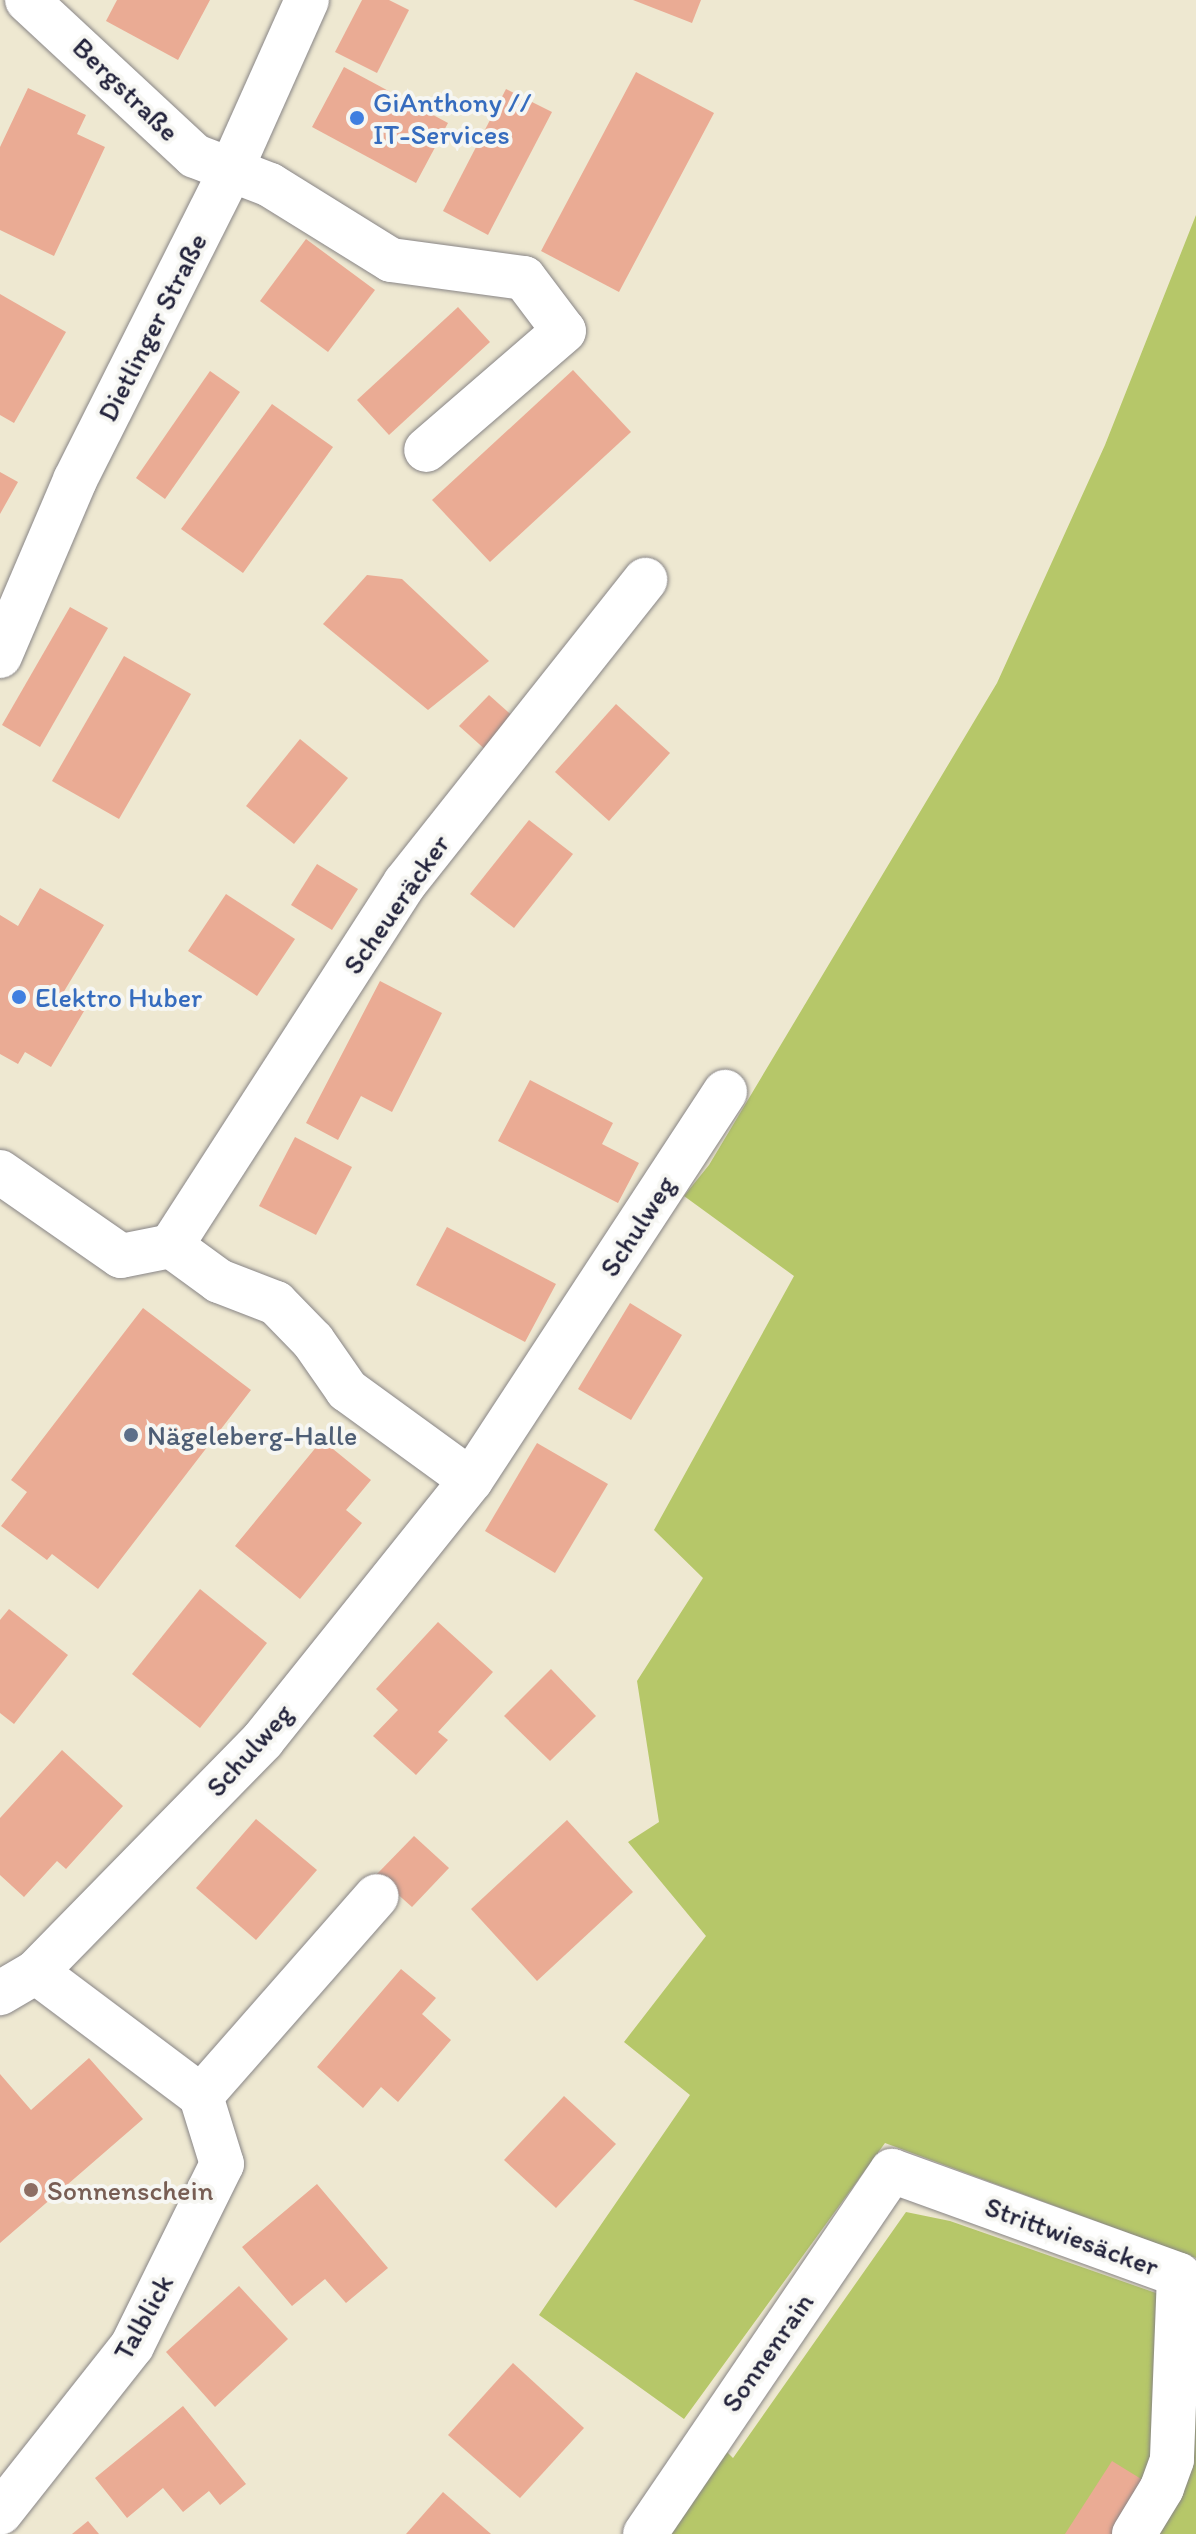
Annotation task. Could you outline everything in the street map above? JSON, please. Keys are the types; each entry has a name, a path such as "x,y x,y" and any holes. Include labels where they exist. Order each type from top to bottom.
{"street":[{"name":"Bergstraße","path":"27,0 195,156 231,170"},
{"name":"Dietlinger Straße","path":"0,656 75,480 231,170 307,0"},
{"path":"231,170 270,185 391,260 524,278 564,331 426,450"},
{"name":"Scheueräcker","path":"171,1246 405,883 645,580"},
{"name":"Schulweg","path":"18,1983 263,1740 471,1480 725,1092"},
{"path":"0,1172 121,1256 171,1246 219,1281 276,1303 313,1341 347,1390 471,1480"},
{"path":"18,1983 201,2096 377,1896"},
{"name":"Talblick","path":"0,2513 132,2346 222,2164 201,2096"},
{"name":"Sonnenrain","path":"645,2534 892,2171"},
{"name":"Strittwiesäcker","path":"892,2171 1179,2275 1172,2460 1162,2488 1134,2534"}],"green space":[{"path":"1196,215 1196,2258 885,2143 684,2419 539,2315 690,2095 624,2042 706,1936 628,1842 659,1822 637,1681 703,1578 654,1530 794,1276 684,1196 709,1165 997,683 1105,445"},
{"path":"906,2212 950,2221 1196,2307 1196,2534 669,2534 718,2443 733,2458"}],"building":[{"path":"117,0 210,0 178,60 106,21"},
{"path":"362,0 389,0 409,10 377,73 335,52"},
{"path":"633,0 701,0 692,23"},
{"path":"344,67 448,123 416,183 312,127"},
{"path":"636,72 714,113 619,292 541,251"},
{"path":"28,88 86,115 77,134 105,147 54,256 0,230 0,147"},
{"path":"506,89 552,112 488,235 443,211"},
{"path":"306,239 375,290 328,352 260,301"},
{"path":"0,294 66,332 14,423 0,415"},
{"path":"458,307 490,342 389,435 357,400"},
{"path":"573,370 631,432 490,562 432,500"},
{"path":"210,371 240,392 165,499 136,478"},
{"path":"272,404 333,447 243,573 181,529"},
{"path":"0,472 18,482 0,514"},
{"path":"367,575 402,579 489,661 428,710 323,624"},
{"path":"70,607 108,628 40,747 2,725"},
{"path":"124,656 191,694 119,819 52,781"},
{"path":"489,695 517,720 488,752 459,726"},
{"path":"616,704 670,753 609,821 555,772"},
{"path":"300,739 348,778 294,844 246,806"},
{"path":"529,820 573,854 514,928 470,894"},
{"path":"317,864 358,889 332,930 291,905"},
{"path":"40,888 104,925 63,993 87,1006 51,1067 25,1052 18,1064 0,1054 0,915 18,926"},
{"path":"226,894 295,939 257,996 188,951"},
{"path":"380,981 442,1013 392,1112 361,1096 338,1140 306,1123"},
{"path":"530,1080 613,1123 602,1144 639,1163 618,1203 498,1141"},
{"path":"295,1137 352,1167 316,1235 259,1206"},
{"path":"447,1227 556,1284 525,1342 416,1285"},
{"path":"630,1303 682,1335 631,1420 578,1389"},
{"name":"Nägeleberg-Halle","path":"143,1308 251,1390 98,1589 52,1554 47,1560 1,1526 27,1492 11,1480"},
{"path":"322,1440 371,1480 346,1510 362,1523 300,1599 235,1546"},
{"path":"537,1443 608,1484 555,1573 485,1531"},
{"path":"200,1589 267,1643 200,1728 132,1674"},
{"path":"9,1609 68,1655 14,1724 0,1713 0,1620"},
{"path":"438,1622 493,1672 438,1732 448,1740 416,1775 373,1736 398,1710 376,1689"},
{"path":"551,1669 596,1716 550,1761 504,1716"},
{"path":"62,1750 123,1806 66,1869 57,1861 24,1897 0,1875 0,1818"},
{"path":"256,1819 317,1870 256,1940 196,1888"},
{"path":"567,1820 633,1892 537,1981 471,1909"},
{"path":"414,1836 449,1868 412,1907 376,1875"},
{"path":"401,1969 436,1998 422,2014 451,2040 398,2102 381,2087 363,2108 317,2067"},
{"name":"Sonnenschein","path":"89,2058 143,2119 0,2243 0,2074 31,2110"},
{"path":"564,2096 616,2144 556,2208 504,2160"},
{"path":"317,2184 388,2268 346,2303 325,2279 292,2306 242,2247"},
{"path":"239,2286 288,2339 215,2407 166,2352"},
{"path":"513,2363 584,2428 520,2498 448,2435"},
{"path":"183,2406 246,2484 220,2505 209,2491 183,2512 163,2488 127,2518 95,2478"},
{"path":"1112,2461 1146,2482 1113,2534 1065,2534"},
{"path":"443,2492 491,2534 406,2534"},
{"path":"88,2521 99,2534 72,2534"}],"place":[{"name":"GiAnthony // IT-Services","path":"357,118"},
{"name":"Elektro Huber","path":"19,997"},
{"name":"Nägeleberg-Halle","path":"131,1435"},
{"name":"Sonnenschein","path":"31,2190"}]}
